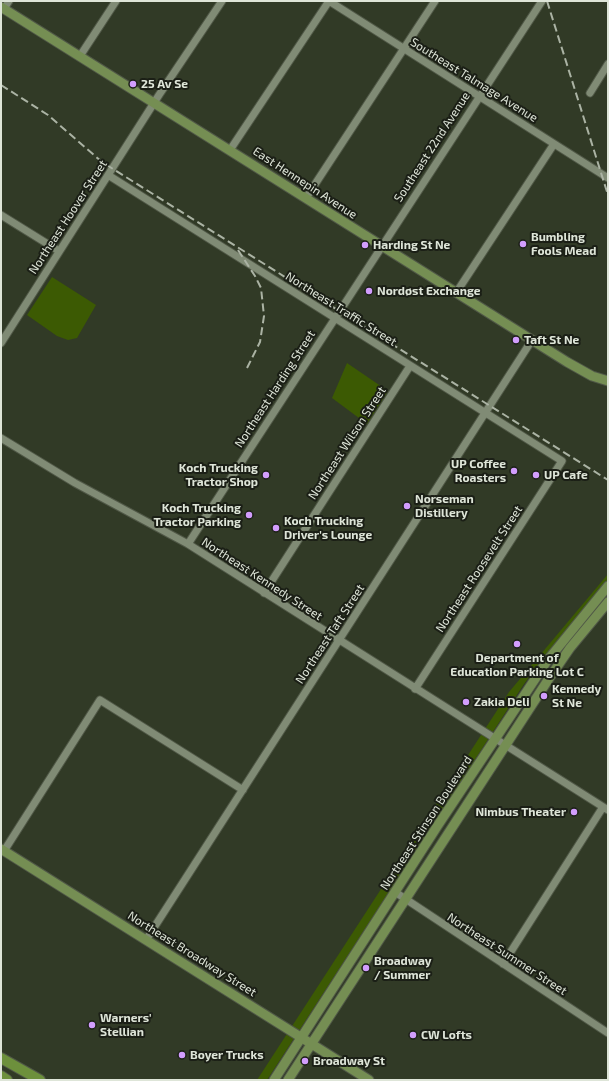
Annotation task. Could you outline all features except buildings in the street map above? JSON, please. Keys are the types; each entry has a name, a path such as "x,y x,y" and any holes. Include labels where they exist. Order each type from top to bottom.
{"highway":[{"path":"1,1058 40,1080"},
{"path":"1,1076 7,1080"}],"main road":[{"name":"East Hennepin Avenue","path":"5,6 80,56 456,293 574,366 598,378 608,381"},
{"name":"East Hennepin Avenue","path":"598,378 608,386"},
{"name":"Northeast Stinson Boulevard","path":"274,1080 395,892 557,647 608,586"},
{"name":"Northeast Stinson Boulevard","path":"288,1080 505,745 570,648 608,602"},
{"name":"Northeast Broadway Street","path":"2,850 369,1080"}],"street":[{"path":"80,56 116,1"},
{"name":"Northeast Hoover Street","path":"1,343 154,103 222,1"},
{"path":"230,150 329,1"},
{"name":"Southeast Talmage Avenue","path":"329,1 608,178"},
{"path":"306,198 435,1"},
{"name":"Southeast 22nd Avenue","path":"381,246 542,1"},
{"path":"590,93 608,64"},
{"path":"456,293 554,144"},
{"name":"Northeast Traffic Street","path":"108,175 562,461"},
{"path":"1,215 59,251"},
{"name":"Northeast Harding Street","path":"188,544 381,246"},
{"name":"Northeast Taft Street","path":"146,940 486,414 532,340"},
{"name":"Northeast Wilson Street","path":"264,593 410,366"},
{"name":"Northeast Kennedy Street","path":"1,438 75,483 188,544 606,809"},
{"name":"Northeast Roosevelt Street","path":"415,688 562,461"},
{"path":"2,850 100,700 243,790"},
{"path":"502,964 606,809"},
{"name":"Northeast Summer Street","path":"395,892 608,1033"}],"green space":[{"path":"52,277 96,305 77,338 68,340 57,336 27,315"},
{"path":"347,363 388,391 367,424 332,398"},
{"path":"608,574 608,580 558,639 524,684 267,1080 257,1080 509,692"}],"railway":[{"path":"547,1 608,195"},
{"path":"1,85 48,115 102,162 608,480"},
{"path":"238,250 261,288 264,316 260,342 247,368"}],"place":[{"name":"25 Av Se","path":"133,84"},
{"name":"Bumbling Fools Mead","path":"523,244"},
{"name":"Harding St Ne","path":"365,245"},
{"name":"Nordøst Exchange","path":"369,291"},
{"name":"Taft St Ne","path":"516,340"},
{"name":"UP Coffee Roasters","path":"514,471"},
{"name":"Koch Trucking Tractor Shop","path":"266,475"},
{"name":"UP Cafe","path":"536,475"},
{"name":"Norseman Distillery","path":"407,506"},
{"name":"Koch Trucking Tractor Parking","path":"249,515"},
{"name":"Koch Trucking Driver's Lounge","path":"276,528"},
{"name":"Department of Education Parking Lot C","path":"517,644"},
{"name":"Kennedy St Ne","path":"544,696"},
{"name":"Zakia Deli","path":"466,702"},
{"name":"Nimbus Theater","path":"574,812"},
{"name":"Broadway / Summer","path":"366,968"},
{"name":"Warners' Stellian","path":"92,1025"},
{"name":"CW Lofts","path":"413,1035"},
{"name":"Boyer Trucks","path":"182,1055"},
{"name":"Broadway St","path":"305,1061"}]}
